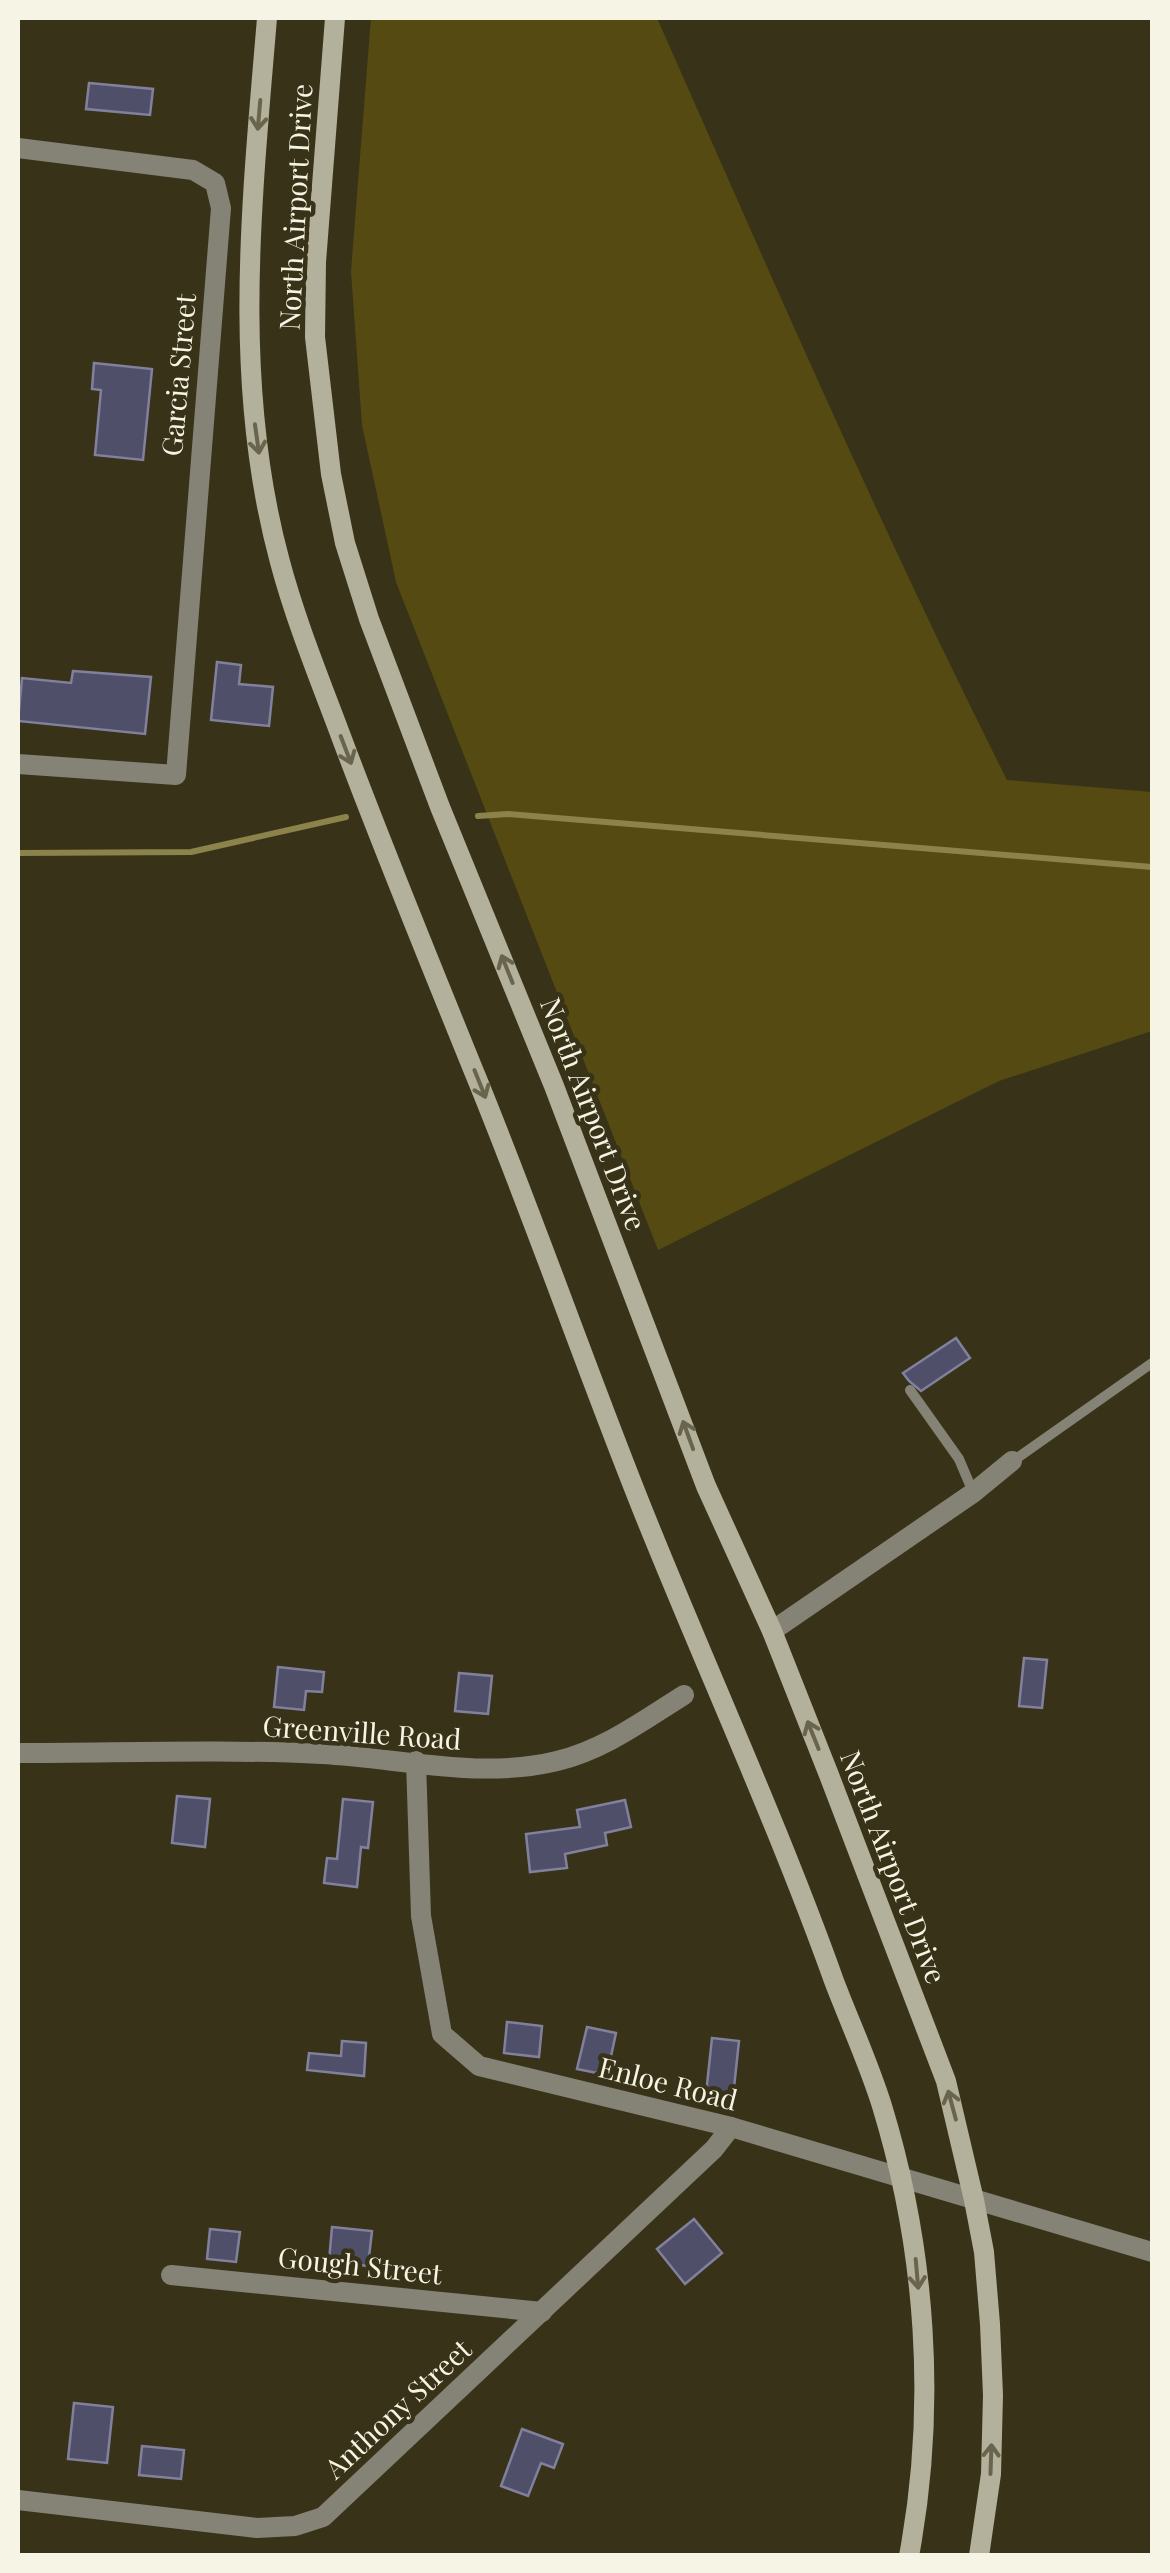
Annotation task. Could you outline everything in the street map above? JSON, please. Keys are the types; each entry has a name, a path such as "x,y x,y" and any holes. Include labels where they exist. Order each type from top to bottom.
{"main road":[{"name":"North Airport Drive","path":"267,18 248,259 247,340 263,486 279,560 305,642 376,832 491,1111 642,1510 766,1801 880,2102 901,2178 916,2260 925,2396 922,2468 909,2556"},
{"name":"North Airport Drive","path":"336,18 316,262 315,337 330,474 346,543 434,791 554,1086 706,1486 772,1631 946,2081 974,2200 985,2270 994,2396 991,2474 978,2556"}],"street":[{"name":"Garcia Street","path":"18,148 193,170 215,183 220,195 176,775 18,764"},
{"path":"772,1631 973,1493 1012,1461"},
{"name":"Greenville Road","path":"18,1753 288,1752 505,1770 561,1760 601,1746 684,1695"},
{"name":"Enloe Road","path":"416,1761 420,1916 442,2034 479,2066 732,2127 1152,2252"},
{"name":"Anthony Street","path":"18,2500 258,2528 294,2526 323,2516 714,2150 732,2127"},
{"name":"Gough Street","path":"172,2274 542,2312"}],"lane":[{"path":"1012,1461 1152,1362"},
{"path":"910,1390 958,1458 973,1493"}],"shaded area":[{"path":"371,18 657,18 871,496 1007,780 1152,792 1152,1031 999,1081 658,1250 396,582 362,425 351,271"}],"building":[{"path":"89,83 153,89 150,115 86,109"},
{"path":"94,363 152,369 143,460 95,455 101,390 92,389"},
{"path":"217,662 241,665 239,684 273,687 269,726 211,720"},
{"path":"73,671 151,677 145,734 18,721 22,678 71,683"},
{"path":"956,1338 970,1358 921,1391 909,1381 903,1373"},
{"path":"1024,1658 1047,1660 1042,1708 1019,1706"},
{"path":"278,1667 324,1672 322,1692 306,1691 304,1710 274,1707"},
{"path":"459,1673 492,1676 488,1714 455,1711"},
{"path":"177,1796 210,1799 205,1847 172,1843"},
{"path":"343,1799 373,1802 368,1848 361,1847 357,1887 324,1883 327,1858 337,1859"},
{"path":"625,1800 631,1827 605,1833 607,1845 565,1854 567,1868 530,1872 526,1834 580,1827 577,1810"},
{"path":"507,2022 542,2026 539,2057 504,2053"},
{"path":"587,2027 616,2033 607,2075 577,2069"},
{"path":"712,2038 739,2041 733,2097 706,2094"},
{"path":"342,2041 366,2043 364,2076 307,2070 309,2053 341,2056"},
{"path":"694,2219 722,2253 685,2284 657,2249"},
{"path":"332,2227 372,2231 368,2266 329,2261"},
{"path":"210,2229 240,2232 236,2262 207,2259"},
{"path":"74,2403 113,2407 107,2463 68,2459"},
{"path":"522,2429 563,2444 554,2468 541,2463 528,2496 501,2486"},
{"path":"142,2446 184,2450 181,2479 139,2475"}],"waterway":[{"path":"478,816 508,814 1152,867"},
{"path":"18,853 191,852 346,817"}]}
